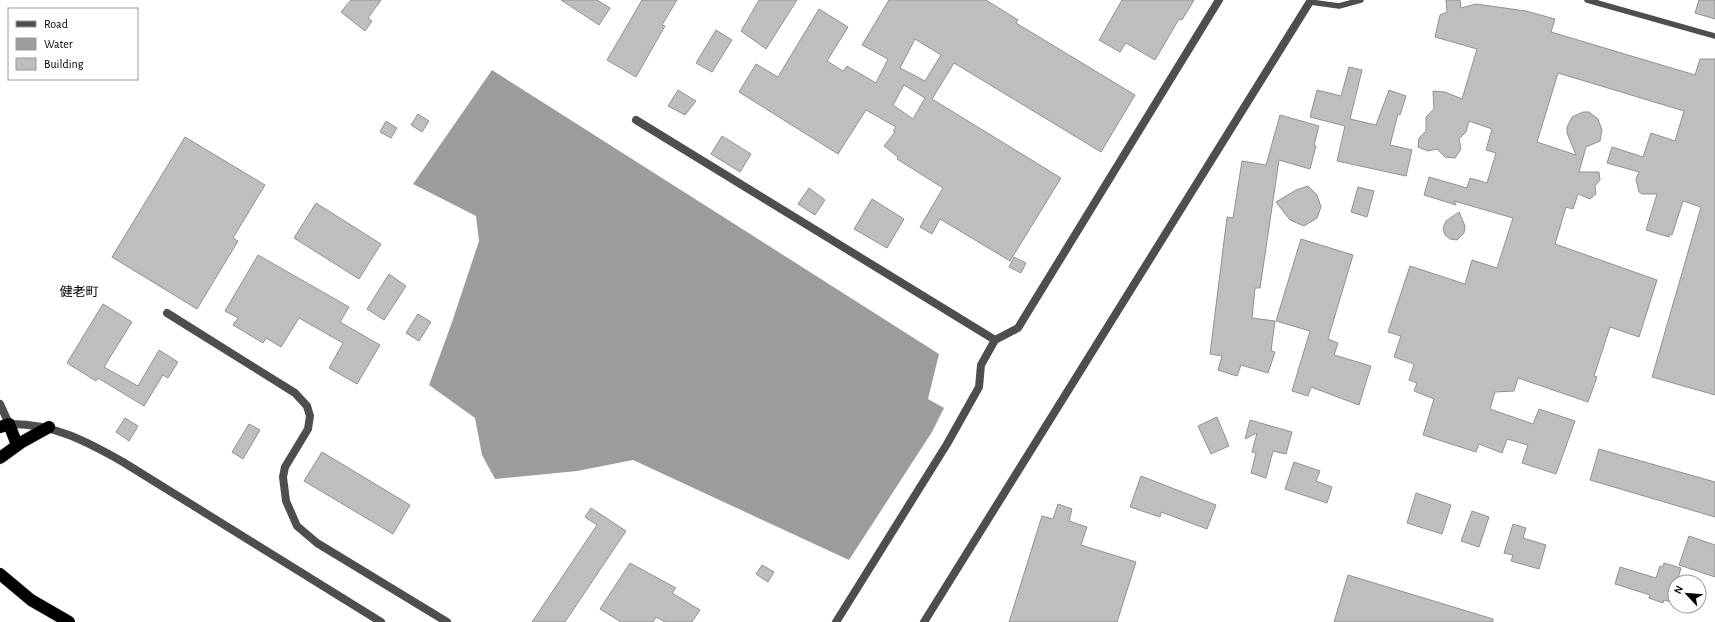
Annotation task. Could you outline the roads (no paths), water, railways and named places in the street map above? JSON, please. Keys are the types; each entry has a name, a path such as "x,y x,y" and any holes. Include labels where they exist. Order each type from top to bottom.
{"highway":[{"path":"4,426 17,445"},
{"path":"0,458 17,445 49,427"},
{"path":"0,574 31,600 69,622"}],"street":[{"path":"836,622 944,450 979,387 981,365 995,340 1018,328 1219,0"},
{"path":"924,622 1310,1"},
{"path":"636,120 995,340"},
{"path":"167,313 295,393 307,406 310,416 308,429 285,467 283,477 286,501 296,526 317,543 447,622"},
{"path":"0,404 4,426 28,424 49,427 90,443 381,622"}],"lane":[{"path":"1310,1 1339,6 1361,0"},
{"path":"1587,0 1715,36"}],"water":[{"path":"492,70 939,354 928,399 944,408 932,432 849,560 633,460 577,471 495,479 482,455 475,418 429,385 479,241 476,216 413,184"}],"district":[{"name":"健老町","path":"79,292"}]}
